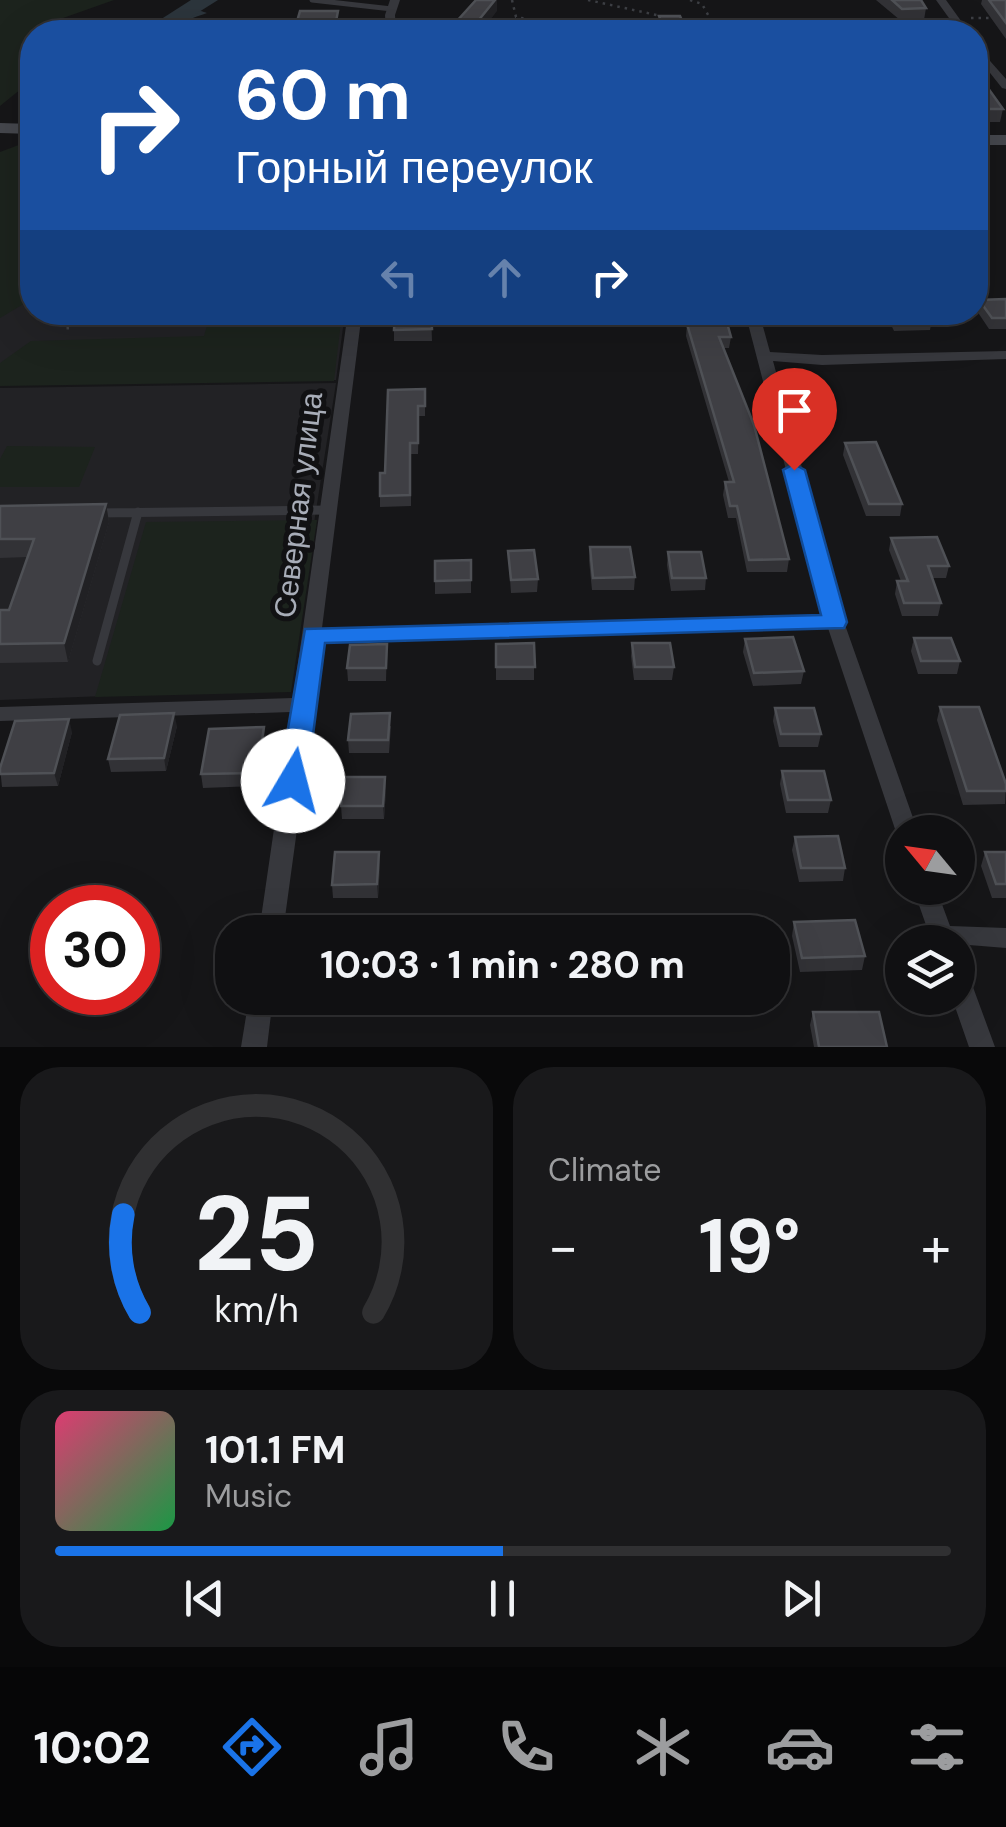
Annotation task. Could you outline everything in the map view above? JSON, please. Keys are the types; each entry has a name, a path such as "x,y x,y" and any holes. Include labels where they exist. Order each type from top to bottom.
{"street":[{"path":"988,63 1006,86"},
{"name":"Северная улица","path":"273,915 314,635 352,325"},
{"path":"755,325 835,622 901,815"},
{"path":"763,356 822,360 1006,355"},
{"path":"314,635 835,622"},
{"path":"0,714 304,705"},
{"path":"975,938 1006,938"},
{"path":"254,1047 259,1015"},
{"path":"971,1015 982,1047"}],"lane":[{"path":"312,0 394,5"},
{"path":"79,513 330,510"},
{"path":"98,661 138,512"}],"path":[{"path":"512,0 516,16 536,20"},
{"path":"588,0 624,5 675,20"},
{"path":"690,0 702,4 708,19 712,20"},
{"path":"68,325 68,334"}],"shaded area":[{"path":"0,0 114,0 57,20 20,20 20,90 0,106"},
{"path":"192,8 207,13 188,20 166,20"},
{"path":"20,144 20,306 0,318 0,152"},
{"path":"0,170 20,170 20,325 343,325 336,380 0,385"},
{"path":"207,325 341,325 334,381 0,386 0,363 31,341 204,336"},
{"path":"336,383 288,689 0,700 0,388"},
{"path":"7,446 95,447 79,487 0,487 0,459"},
{"path":"317,520 291,692 95,697 146,522"}],"building":[{"path":"476,0 495,0 479,20 458,20"},
{"path":"892,0 921,0 926,8 902,9"},
{"path":"989,0 1006,0 1006,23"},
{"path":"300,11 338,11 336,20 297,20"},
{"path":"659,16 680,16 682,20 660,20"},
{"path":"988,88 1003,109 988,109"},
{"path":"1006,299 1006,318 992,318 988,300"},
{"path":"394,325 432,325 432,329 394,330"},
{"path":"687,325 728,325 731,337 719,337 754,425 789,559 749,560 737,506 730,506 725,482 734,482"},
{"path":"425,389 425,406 418,406 418,443 410,443 410,495 380,496 380,473 385,473 388,390"},
{"path":"876,442 902,504 869,504 845,443"},
{"path":"106,504 64,643 0,644 0,610 9,610 34,539 0,539 0,506"},
{"path":"937,537 949,566 928,566 941,603 904,603 897,581 908,581 891,538"},
{"path":"590,547 630,547 635,577 593,578"},
{"path":"534,550 538,579 511,580 508,551"},
{"path":"668,552 701,552 706,578 672,578"},
{"path":"471,560 471,580 435,581 435,561"},
{"path":"793,637 804,671 754,673 745,639"},
{"path":"914,638 951,638 960,661 921,661"},
{"path":"534,643 535,667 496,667 496,644"},
{"path":"632,643 670,643 674,667 635,667"},
{"path":"387,644 386,668 347,668 350,645"},
{"path":"940,707 979,707 1006,791 967,791"},
{"path":"775,708 814,708 821,734 781,734"},
{"path":"174,713 164,758 108,759 120,715"},
{"path":"390,713 388,740 348,740 351,714"},
{"path":"69,719 54,773 0,774 15,721"},
{"path":"264,727 257,773 201,774 209,729"},
{"path":"782,771 824,771 831,800 788,800"},
{"path":"344,777 385,777 383,806 341,806"},
{"path":"838,836 845,868 801,868 795,837"},
{"path":"335,852 379,852 377,884 332,885"},
{"path":"985,852 1006,852 1006,884 996,884"},
{"path":"855,920 865,956 802,958 794,922"},
{"path":"813,1012 879,1012 887,1047 819,1047"}],"waterway":[{"path":"173,20 207,0"}],"route":[{"path":"293,781 314,635 835,622 794,470"}]}
